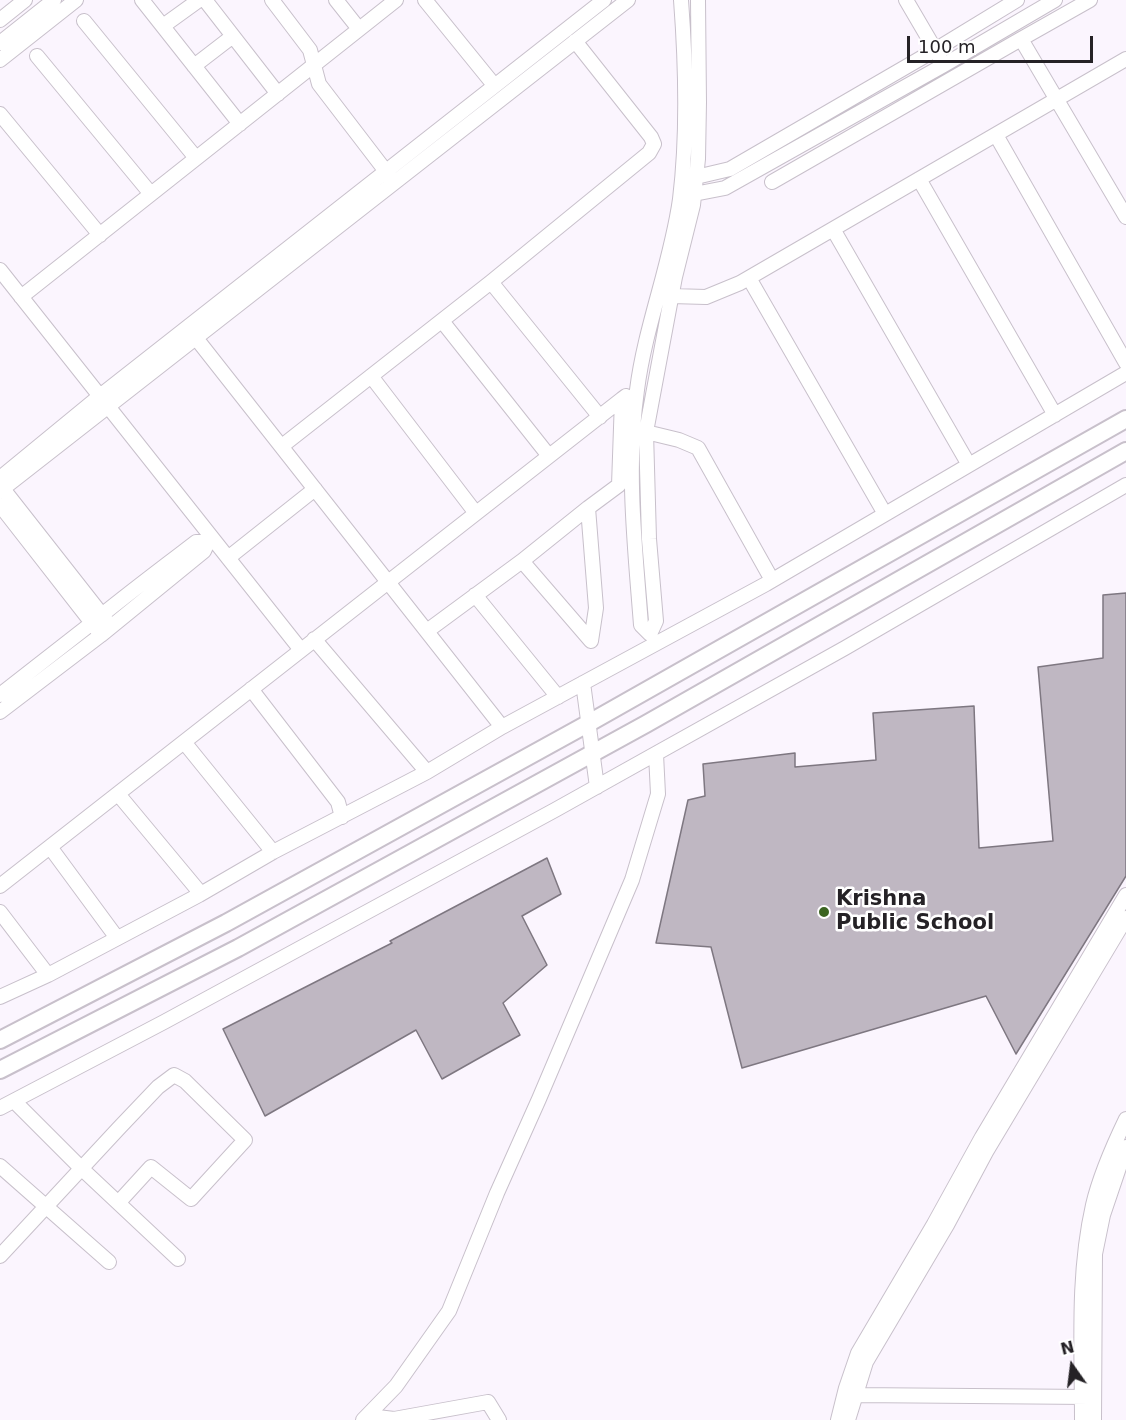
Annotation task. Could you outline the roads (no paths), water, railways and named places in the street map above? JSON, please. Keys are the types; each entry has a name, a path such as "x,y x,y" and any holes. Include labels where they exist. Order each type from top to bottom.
{"main road":[{"path":"0,1040 226,923 590,723 1126,419"},
{"path":"0,1070 238,948 657,718 1126,451"}],"street":[{"path":"0,20 25,0"},
{"path":"0,43 54,0"},
{"path":"0,60 76,0"},
{"path":"142,0 240,124"},
{"path":"163,26 199,0"},
{"path":"205,0 278,94"},
{"path":"272,0 310,50 319,84 389,176"},
{"path":"336,0 359,29"},
{"path":"21,297 396,0"},
{"path":"425,0 494,85"},
{"path":"389,176 494,85 604,0"},
{"path":"106,631 1,486 389,176 628,0"},
{"path":"650,641 641,625 632,505 632,452 637,388 680,184 685,120 685,63 681,0"},
{"path":"650,641 656,621 649,539 646,432 671,296 694,194 699,102 698,0"},
{"path":"906,0 944,65"},
{"path":"680,184 696,177 730,169 1017,0"},
{"path":"680,184 694,194 725,188 1055,0"},
{"path":"772,182 1090,0"},
{"path":"84,21 196,158"},
{"path":"194,66 233,36"},
{"path":"1021,39 1126,217"},
{"path":"282,446 491,282 649,153 654,144 651,137 574,40"},
{"path":"37,56 151,194"},
{"path":"671,296 706,297 749,278 1126,59"},
{"path":"0,114 100,235"},
{"path":"996,135 1126,363"},
{"path":"919,179 1055,415"},
{"path":"833,229 969,465"},
{"path":"0,270 210,540 228,558 301,650"},
{"path":"749,278 885,514"},
{"path":"491,282 600,417"},
{"path":"441,321 549,456"},
{"path":"192,333 502,727"},
{"path":"0,998 48,975 199,895 273,852 427,772 502,727 583,683 650,641 772,580 1126,373"},
{"path":"371,376 475,512"},
{"path":"0,886 475,512 637,388"},
{"path":"427,631 619,485 622,399"},
{"path":"646,432 679,440 698,448 772,580"},
{"path":"0,1108 164,1022 597,787 845,648 1126,485"},
{"path":"228,558 315,489"},
{"path":"0,505 97,619"},
{"path":"522,561 591,641 596,608 588,508"},
{"path":"0,695 196,542 210,540"},
{"path":"0,711 106,631 204,551 210,540"},
{"path":"475,595 558,697"},
{"path":"314,639 427,772"},
{"path":"583,683 597,787"},
{"path":"251,688 338,802 342,817"},
{"path":"184,741 273,852"},
{"path":"366,1418 396,1386 449,1311 497,1193 540,1099 632,880 658,794 656,754"},
{"path":"118,794 197,889 199,895"},
{"path":"50,847 117,938"},
{"path":"837,1420 858,1353 982,1137 1126,895"},
{"path":"0,912 48,975"},
{"path":"848,1420 866,1362 947,1226 997,1133 1126,918"},
{"path":"0,1256 158,1087 174,1075 185,1080 245,1140 191,1199 151,1167 119,1202"},
{"path":"14,1101 178,1259"},
{"path":"1094,1420 1088,1397 1083,1284 1094,1204 1126,1119"},
{"path":"1082,1420 1088,1397 1095,1254 1103,1215 1126,1147"},
{"path":"3,1174 46,1206 109,1262"},
{"path":"855,1395 1088,1397"},
{"path":"366,1418 394,1419 488,1402 499,1420"}],"place":[{"name":"Krishna Public School","path":"824,912"}]}
